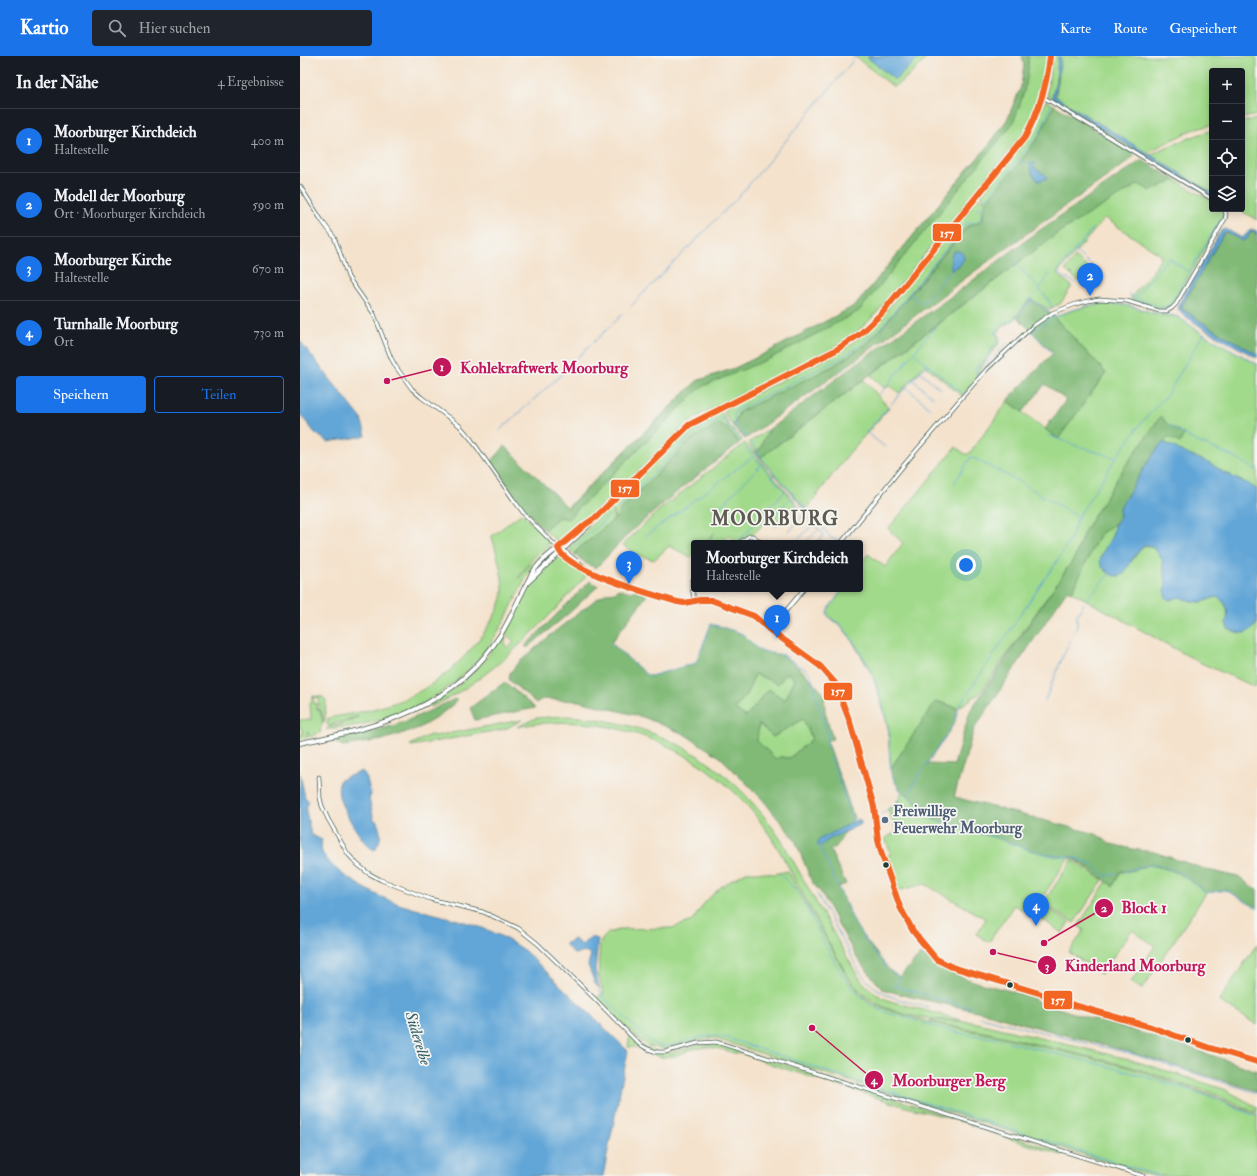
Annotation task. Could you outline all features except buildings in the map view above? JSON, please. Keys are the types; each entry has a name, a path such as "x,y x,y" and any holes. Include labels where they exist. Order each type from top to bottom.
{"main road":[{"path":"300,743 349,732 397,718 419,709 446,693 467,676 491,649 506,625 536,568 588,526 679,434 693,423 830,354 849,343 867,328 882,312 1022,141 1035,118 1043,97 1050,56"}],"street":[{"path":"1043,97 1209,197"},
{"path":"300,186 322,222 334,237 348,277 374,314 396,367 412,389 460,426 513,499 530,520 560,550 583,569 673,602 684,603 700,600 712,600 754,616 770,630 820,666 831,677 838,687 850,722 874,807 880,850 890,880 900,907 913,932 932,955 939,961 952,967 1257,1062"},
{"path":"843,540 903,466 963,396 987,369 1033,326 1052,314 1076,304 1099,299 1127,301 1160,311 1166,311 1172,308 1176,304 1224,220 1225,212"},
{"path":"742,540 747,536 751,536 757,540"},
{"path":"693,592 694,601"},
{"path":"770,630 802,592"},
{"path":"320,777 319,792 322,806 348,854 357,864 368,873 381,880 430,899 483,912 518,928 538,944 639,1044 648,1049 657,1052 665,1052 698,1042 716,1042 1143,1176"}],"green space":[{"path":"854,56 929,56 911,74 894,87"},
{"path":"1022,56 1048,56 1046,77 1041,97 1033,117 1023,135 880,309 863,327 826,352 787,372 770,378 771,380 703,413 685,425 605,504 561,541 557,541 544,530 697,381 735,368 814,330 856,305 967,170 987,148 1007,120 1021,87 1024,65"},
{"path":"1022,56 1028,56 1028,74 1013,123 859,311 771,358 701,387 568,519 559,517 544,530 521,505 491,462 505,446 568,508 697,381 735,368 856,305 967,170 987,148 1007,120 1021,87 1024,65"},
{"path":"1052,56 1058,56 1053,98 1143,154 1142,156 1048,96 1047,93"},
{"path":"1061,56 1255,56 1257,59 1257,115 1245,117 1245,68 1209,68 1209,126 1192,130 1146,153 1056,97"},
{"path":"1045,101 1054,105 1040,135 983,212 981,220 967,226 868,343 833,366 739,412 735,423 732,425 724,412 725,408 843,350 879,319 979,197 986,202 982,194 1025,140"},
{"path":"1054,105 1135,155 1129,161 998,254 842,370 745,439 732,425 735,423 739,412 833,366 868,343 968,226 981,221 983,217 983,208 988,199 1021,161 1040,135","holes":["1032,162 1034,163 1034,168 1045,175 1039,181 1032,173"]},
{"path":"1257,119 1257,220 1243,212 1245,212 1245,121"},
{"path":"1209,131 1209,191 1149,155 1178,142"},
{"path":"1142,160 1175,180 1150,191 1139,184 1059,232 760,458 755,452 761,448 763,441 771,428 1037,232"},
{"path":"1175,180 1209,199 1209,212 1223,212 1224,216 1175,302 1167,309 1164,310 1150,307 1133,301 1131,298 1155,268 1162,256 1105,218 1057,274 1072,286 1060,304 1048,309 1030,299 1009,324 1004,325 998,333 1000,342 981,367 976,379 962,396 925,365 899,393 890,386 884,388 871,375 1059,232 1139,183 1150,191"},
{"path":"1226,232 1242,241 1247,239 1252,232 1257,234 1257,354 1211,328 1181,307 1224,233"},
{"path":"1075,257 1096,275 1090,282 1087,280 1083,285 1065,270"},
{"path":"1030,300 1040,305 1054,317 1106,373 1058,439 1045,429 1066,400 1045,384 1023,412 1008,401 1053,353 1017,317"},
{"path":"1111,303 1130,306 1162,315 1178,317 1203,334 1257,364 1257,490 1249,484 1231,477 1231,475 1224,473 1217,468 1164,443 1168,429 1161,416 1124,468 1084,532 1075,557 980,693 958,708 936,701 891,768 889,732 873,676 850,637 840,625 827,614 829,608 841,592 863,592 863,561 868,554 885,567 903,543 888,529 956,447 965,454 969,454 1008,401 1058,439 1106,373 1054,317 1096,305"},
{"path":"864,380 889,408 850,452 805,509 760,458"},
{"path":"719,411 742,440 739,443 727,428 692,439 620,510 619,516 615,519 611,505 684,432 697,422"},
{"path":"1161,416 1167,424 1184,434 1180,443 1168,437 1164,443 1160,445 1119,509 1120,517 1118,521 1099,535 1072,592 1067,590 974,729 954,797 1096,834 1111,844 1154,852 1208,870 1238,877 1257,890 1257,908 1226,890 1206,893 1179,874 1153,865 1147,865 1128,871 1121,871 1113,886 1073,857 1054,856 1030,850 1000,839 935,820 928,817 908,795 899,789 893,777 891,768 936,701 958,708 955,721 927,764 954,765 970,711 1075,557 1084,532 1124,468"},
{"path":"719,423 727,428 739,443 679,490 629,533 596,568 587,564 575,555 578,549 618,516 620,510 692,439"},
{"path":"771,428 763,441 761,448 755,452 748,443"},
{"path":"745,443 797,504 779,522 771,515 760,528 744,540 733,540 729,536 725,540 709,540 715,532 707,540 691,540 691,557 669,546 654,560 635,554 623,545 658,511"},
{"path":"609,508 612,510 614,520 578,549 575,555 571,551 570,546"},
{"path":"522,513 550,543 532,559 518,578 519,579 526,569 550,546 550,549 529,572 492,641 469,669 441,692 426,702 409,710 356,726 326,730 329,727 340,725 358,716 329,726 327,725 328,718 362,712 388,705 422,690 446,674 467,654 491,622 499,607 502,597 502,576 492,536"},
{"path":"1116,522 1112,537 1101,558 1101,563 1106,571 1120,576 1144,545 1155,549 1162,559 1166,583 1165,594 1170,600 1179,597 1191,601 1201,602 1217,597 1225,604 1227,608 1228,615 1226,622 1230,630 1246,633 1257,623 1257,678 1255,687 1199,662 1072,592 1099,535"},
{"path":"560,557 588,574 535,630 496,666 454,695 431,707 430,705 452,691 465,680 483,662 503,637 506,638 505,645 508,648 514,642 506,634 506,630 522,600 540,575 557,558"},
{"path":"590,581 598,586 568,614 527,648 525,646"},
{"path":"619,589 631,592 634,590 647,595 611,643 647,675 651,676 696,663 711,624 744,635 760,651 783,655 803,671 824,694 825,712 833,739 827,740 854,818 836,847 830,850 846,884 838,887 855,924 891,972 900,977 921,954 943,968 967,979 1029,996 1035,998 1034,1000 1079,1015 1176,1043 1257,1071 1257,1091 1126,1051 991,1014 907,996 882,989 857,958 821,893 812,882 795,840 763,800 720,757 684,734 643,717 579,701 542,699 536,703 510,681 510,673 517,664 553,633 595,600 607,593 615,592","holes":["787,673 795,679 785,700 769,689 746,717 735,709 747,693 755,674 778,684","803,719 812,739 790,758 780,757 776,759 757,741 759,724 773,737"]},
{"path":"787,673 796,679 785,701 746,717 735,709 747,693 755,674 778,684"},
{"path":"505,682 535,708 475,720 470,708"},
{"path":"313,696 323,697 326,701 325,720 324,722 319,698 314,697 313,703 317,703 318,705 316,706 317,709 319,709 323,723 320,729 321,732 310,737 307,732 308,737 302,739 301,734 304,733 300,728 300,720 311,719 310,703"},
{"path":"455,699 457,701 436,718 419,728 382,740 343,746 336,743 334,738 373,731 395,725"},
{"path":"567,716 601,720 634,727 663,738 691,752 717,769 741,790 763,815 783,843 859,978 875,993 890,1001 961,1020 922,1018 909,1015 884,1007 872,1001 862,993 846,973 785,861 762,824 742,800 720,779 694,761 667,746 638,735 608,727 578,723 540,723 517,727 536,718"},
{"path":"803,718 812,739 789,758 780,757 776,759 756,741 759,724 773,737"},
{"path":"522,720 505,729 410,745 430,735 435,736"},
{"path":"902,791 907,794 926,814 935,820 1000,839 1030,850 1073,857 1117,873 1135,870 1150,865 1172,870 1190,880 1206,893 1142,989 1131,982 1155,946 1132,930 1101,974 1069,952 1084,930 1078,926 1107,881 1074,859 1068,858 1031,915 1014,905 989,942 976,934 986,919 925,884 896,891 886,856 891,854 885,838 897,832 888,809 898,802"},
{"path":"1072,860 1103,880 1074,923 1043,903"},
{"path":"788,871 849,980 862,995 872,1003 891,1011 925,1021 989,1034 1127,1067 1211,1095 1239,1108 1257,1114 1257,1176 1151,1176 713,1038 691,1042 672,1049 649,1046 641,1041 596,998 604,993 601,988 599,976 599,957 601,941 608,933 623,929 672,928 692,921 706,901 722,886 746,872 774,874"},
{"path":"1043,905 1069,922 1062,933 1036,915"},
{"path":"1257,944 1257,1025 1219,1001"},
{"path":"930,1021 973,1022 1128,1059 1224,1089 1257,1107 1257,1112 1243,1108 1212,1093 1128,1066 989,1033"},
{"path":"630,1035 642,1046 661,1053 672,1053 699,1044 720,1044 847,1085 845,1088 758,1060 757,1058 721,1049 707,1047 693,1049 675,1056 662,1057 653,1055 639,1047 628,1047"},
{"path":"851,1085 1064,1153 1061,1155 966,1123 906,1107 850,1089"}],"water":[{"path":"868,56 921,56 895,80 868,58"},
{"path":"1058,56 1061,56 1055,95 1056,97 1209,191 1209,195 1054,99 1052,96 1056,81"},
{"path":"1031,162 1035,163 1034,168 1047,176 1046,179 1038,181 1032,173"},
{"path":"1226,229 1242,238 1251,229 1257,231 1257,234 1252,232 1247,239 1242,241 1228,233 1224,233 1181,307 1211,328 1257,354 1257,358 1206,330 1178,309 1179,303 1221,231"},
{"path":"955,251 962,253 964,259 960,265 952,270 950,262 951,255"},
{"path":"300,341 361,418 366,436 328,442 315,433 300,414"},
{"path":"1164,443 1209,463 1224,473 1231,475 1231,477 1249,484 1257,490 1257,623 1247,632 1241,633 1228,629 1226,623 1227,608 1223,601 1216,597 1201,602 1191,601 1179,597 1170,600 1166,598 1166,583 1162,559 1155,549 1148,545 1144,545 1133,558 1124,574 1120,576 1112,575 1102,567 1100,561 1102,554 1112,536 1114,526 1120,517 1119,509 1144,468 1160,445"},
{"path":"362,771 367,779 371,795 369,799 374,820 377,821 380,833 379,842 375,850 365,843 360,836 342,805 339,795 339,781"},
{"name":"Süderelbe","path":"300,774 305,797 308,800 306,811 311,835 322,840 322,852 337,870 361,886 388,900 469,923 495,933 508,940 525,951 628,1051 603,1176 302,1176 300,1171"},
{"path":"859,819 861,824 818,846 820,839"},
{"path":"590,937 598,939 595,970 599,988 595,984 588,965 591,954 587,952 574,954 565,944 574,939 582,945"}],"waterway":[{"path":"631,306 742,193 851,63 855,56"},
{"path":"987,198 1035,139 1042,127 1051,104"},
{"path":"1018,159 1024,163 1030,163"},
{"path":"746,436 734,423 735,411 837,360 858,347 883,325 968,222 978,221 982,215 979,208 982,204"},
{"path":"1189,272 1168,258 1135,298 1161,307 1169,305 1223,215"},
{"path":"1076,283 1062,276 1057,271 1093,228"},
{"path":"1074,251 1100,272"},
{"path":"1016,263 1048,299 1053,309"},
{"path":"910,293 922,304 951,269"},
{"path":"1006,344 977,374 975,368 981,365 999,340 995,333 1004,322 1012,322 1038,291 1050,273"},
{"path":"1129,295 1134,298"},
{"path":"1030,300 1049,312"},
{"path":"1053,354 1032,332 1052,318 1072,310 1091,305 1111,303 1130,306 1162,315 1171,315 1178,317 1203,334"},
{"path":"572,363 622,315"},
{"path":"880,394 936,326"},
{"path":"922,811 908,795 917,778 955,721 958,708 1054,566 1070,540 1078,517 1116,458 1142,422 1167,395 1203,334 1257,364"},
{"path":"915,354 962,393"},
{"path":"885,447 866,432 927,364"},
{"path":"920,371 940,389"},
{"path":"500,430 562,374"},
{"path":"913,380 934,398"},
{"path":"906,387 930,408"},
{"path":"617,509 695,432 722,418 741,441"},
{"path":"1167,424 1193,440 1229,455 1257,470"},
{"path":"1048,435 1116,458"},
{"path":"752,443 766,464 831,538 836,540"},
{"path":"745,447 824,535 820,540"},
{"path":"646,536 754,456"},
{"path":"954,483 971,457 1018,481 1078,517"},
{"path":"717,510 761,465"},
{"path":"740,540 784,492"},
{"path":"769,520 790,498"},
{"path":"775,527 796,505"},
{"path":"789,532 804,514"},
{"path":"575,546 610,515"},
{"path":"798,540 813,524"},
{"path":"808,540 818,530"},
{"path":"1087,599 1110,574"},
{"path":"841,592 829,608 827,614 841,625 849,635 861,653 875,681 888,728 890,764 897,786 902,791 895,804 882,813"},
{"path":"1045,700 1077,627 1077,615 1084,604"},
{"path":"611,643 647,675 651,676 696,663 711,624 738,632 744,635 760,651 783,655 808,671 811,675 828,735 827,743 853,823"},
{"path":"928,817 1000,839 1030,850 1054,856 1073,857 1092,864 1106,876 1117,873"},
{"path":"819,845 859,931 881,961 900,978 894,986 972,1008"},
{"path":"1124,872 1151,865 1167,868 1181,874 1206,893 1226,890 1257,908"},
{"path":"780,874 797,892 839,969 848,983 859,995 883,1011 918,1021"},
{"path":"817,894 860,972 867,980 874,987 891,996 929,1007"},
{"path":"599,988 602,996 653,1043 667,1046 708,1036 727,1038 869,1085 1159,1176"},
{"path":"980,1017 1132,1054 1257,1093"},
{"path":"922,1023 959,1033 993,1038 1126,1071 1216,1098 1240,1110 1257,1116"},
{"path":"1255,1176 1257,1170"}],"transit line":[{"name":"157","path":"1050,56 1042,98 1025,137 882,313 860,334 836,350 689,425 595,518 558,548 564,557 577,565 612,581 632,588 684,603 700,600 711,600 754,616 770,630 820,666 835,683 850,722 874,807 878,840 882,855 900,907 913,931 936,959 952,967 1042,994 1063,1002 1151,1027 1207,1047 1257,1062"}],"place":[{"name":"Modell der Moorburg","path":"1090,296"},
{"name":"Kohlekraftwerk Moorburg","path":"387,381"},
{"name":"Moorburger Kirche","path":"629,584"},
{"name":"Moorburger Kirchdeich","path":"777,638"},
{"name":"Freiwillige Feuerwehr Moorburg","path":"885,820"},
{"name":"Turnhalle Moorburg","path":"1036,926"},
{"name":"Block 1","path":"1044,943"},
{"name":"Kinderland Moorburg","path":"993,952"},
{"name":"Moorburger Berg","path":"812,1028"}],"district":[{"name":"MOORBURG","path":"775,518"}]}
